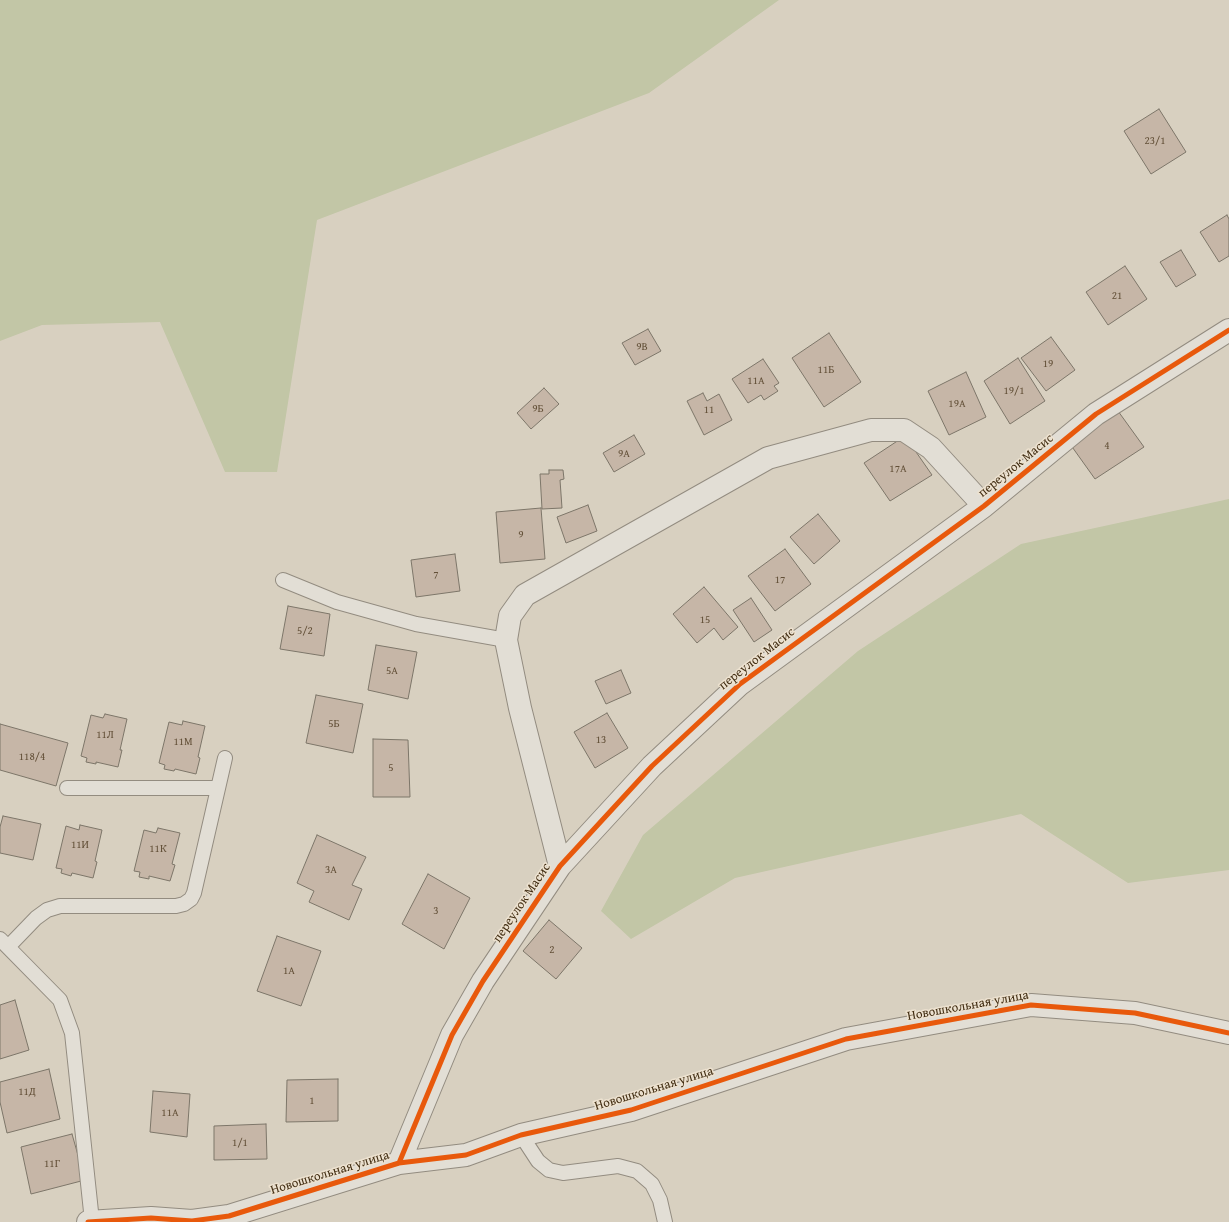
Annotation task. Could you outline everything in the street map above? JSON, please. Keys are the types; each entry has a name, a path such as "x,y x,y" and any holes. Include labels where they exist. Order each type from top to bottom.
{"street":[{"name":"переулок Масис","path":"399,1163 452,1035 483,981 560,866 652,766 740,684 984,506 1096,414 1229,330"},
{"name":"переулок Масис","path":"560,866 520,708 506,640 510,616 525,595 768,458 871,430 904,430 931,448 984,506"},
{"name":"Новошкольная улица","path":"90,1222 151,1218 192,1221 229,1216 399,1163 466,1155 521,1136 631,1110 846,1040 1031,1005 1135,1013 1229,1033"}],"lane":[{"path":"283,580 337,602 401,620 506,640"},
{"path":"90,1222 72,1033 60,1000 4,943 47,910 60,906 176,906 184,904 191,899 194,892 225,758"},
{"path":"67,788 218,788"},
{"path":"521,1136 538,1162 549,1170 563,1172 618,1166 637,1171 652,1184 660,1200 665,1222"}],"green space":[{"path":"0,0 779,0 649,93 317,220 277,472 225,472 160,322 42,325 0,341"},
{"path":"1229,499 1229,870 1128,883 1021,814 735,878 631,939 601,911 643,835 858,651 1021,544"}],"building":[{"path":"1159,109 1186,152 1151,174 1124,131"},
{"path":"1227,215 1229,219 1229,256 1219,262 1200,232"},
{"path":"1181,250 1196,275 1176,287 1160,262"},
{"path":"1125,266 1147,299 1108,325 1086,292"},
{"path":"648,329 661,351 635,365 622,343"},
{"path":"829,333 861,382 824,407 792,358"},
{"path":"1051,337 1075,370 1046,391 1021,358"},
{"path":"1018,358 1045,401 1010,424 984,381"},
{"path":"763,359 779,383 774,386 778,391 764,400 761,395 748,403 732,379"},
{"path":"966,372 986,417 949,435 928,391"},
{"path":"544,388 559,404 531,429 517,413"},
{"path":"703,393 707,401 719,394 732,420 704,435 687,401"},
{"path":"1118,411 1144,447 1095,479 1070,444"},
{"path":"634,435 645,454 614,472 603,453"},
{"path":"905,436 932,475 890,501 864,463"},
{"path":"549,470 563,470 564,479 560,480 562,508 542,509 540,474 549,474"},
{"path":"588,505 597,531 566,543 557,517"},
{"path":"541,508 545,559 500,563 496,512"},
{"path":"818,514 840,541 814,564 790,537"},
{"path":"785,549 811,584 775,611 748,576"},
{"path":"455,554 460,591 416,597 411,560"},
{"path":"704,587 738,627 723,640 714,628 697,643 673,614"},
{"path":"751,598 772,630 754,642 733,610"},
{"path":"288,606 330,614 324,656 280,649"},
{"path":"376,645 417,652 408,699 368,690"},
{"path":"621,670 631,693 606,704 595,681"},
{"path":"316,695 363,704 353,753 306,743"},
{"path":"607,713 628,748 595,768 574,732"},
{"path":"105,714 127,719 118,767 96,762 96,764 86,762 87,758 81,756 91,715 103,718"},
{"path":"183,721 205,726 196,774 175,769 174,771 164,769 165,765 159,763 169,722 182,725"},
{"path":"0,724 68,743 56,786 0,770"},
{"path":"373,739 408,740 410,797 373,797"},
{"path":"3,816 41,824 33,860 0,853 0,827"},
{"path":"80,825 102,830 93,878 72,873 71,876 61,873 62,869 56,868 66,826 79,830"},
{"path":"158,828 180,833 172,864 175,865 170,881 149,876 149,879 139,877 140,872 134,871 144,830 156,833"},
{"path":"317,835 366,857 352,885 362,889 349,920 309,902 314,891 297,883"},
{"path":"428,874 470,898 444,949 402,924"},
{"path":"549,920 582,948 556,979 523,951"},
{"path":"277,936 321,951 301,1006 257,991"},
{"path":"15,1000 29,1050 0,1059 0,1005"},
{"path":"49,1069 60,1119 7,1133 0,1102 0,1082"},
{"path":"338,1079 338,1121 286,1122 287,1080"},
{"path":"153,1091 190,1094 187,1137 150,1132"},
{"path":"266,1124 267,1159 214,1160 214,1126"},
{"path":"72,1134 85,1180 31,1194 21,1147"}],"cycle path":[{"path":"399,1163 452,1035 483,981 560,866 652,766 740,684 984,506 1096,414 1229,330"},
{"path":"88,1222 151,1218 192,1221 229,1216 399,1163 466,1155 521,1135 631,1110 846,1039 1031,1005 1135,1013 1229,1033"}]}
